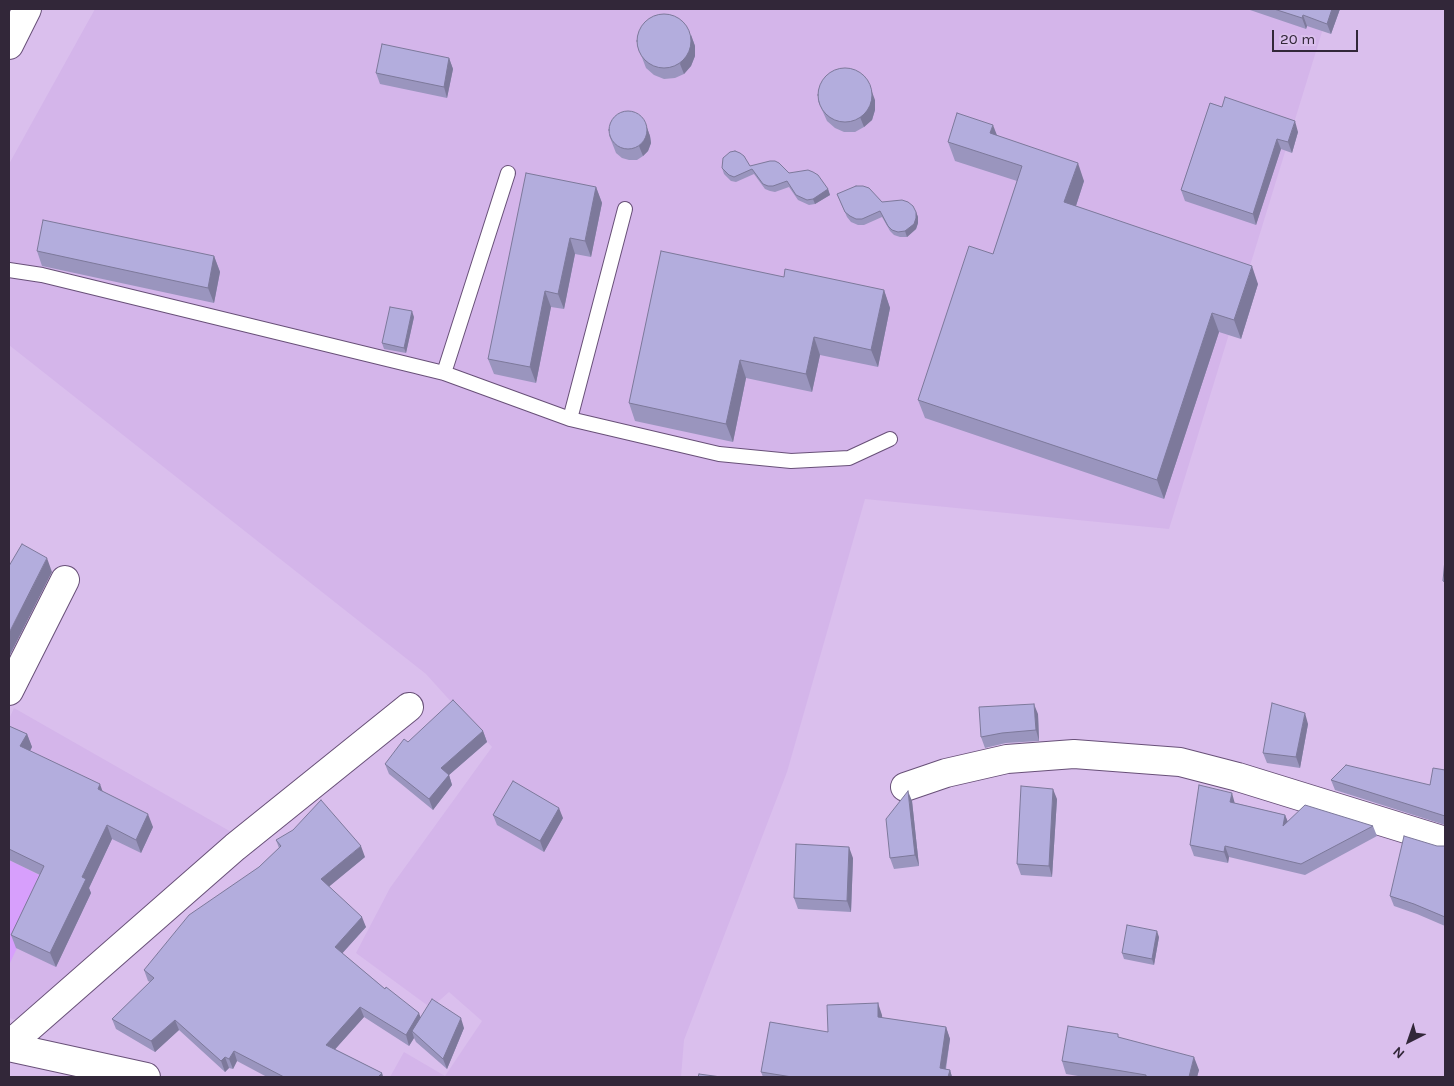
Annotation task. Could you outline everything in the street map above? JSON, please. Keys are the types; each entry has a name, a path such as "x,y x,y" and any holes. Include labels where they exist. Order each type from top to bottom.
{"street":[{"path":"9,45 27,9"},
{"path":"9,691 65,580"},
{"path":"9,1046 235,846 410,707"},
{"path":"905,787 946,772 1007,759 1074,754 1180,762 1238,777 1445,841"},
{"path":"9,1046 146,1077"}],"lane":[{"path":"444,373 508,173"},
{"path":"570,419 625,208"},
{"path":"9,270 52,277 444,373 570,419 719,454 790,461 849,458 890,439"}],"shaded area":[{"path":"95,9 1329,9 1169,529 865,499 787,772 684,1040 681,1077 390,1077 404,1052 445,1076 482,1021 449,992 431,1008 356,953 390,888 492,747 426,674 9,345 9,164"},
{"path":"14,708 233,833 18,1020 9,1018 9,719"},
{"path":"9,860 49,880 9,965"}],"building":[{"path":"1274,9 1332,9 1327,24 1303,15 1302,18"},
{"path":"664,14 674,16 683,22 689,31 691,41 689,51 683,60 674,66 664,68 654,66 645,60 639,51 637,41 639,31 645,22 654,16"},
{"path":"382,44 449,58 444,87 376,73"},
{"path":"845,68 855,70 864,76 870,85 872,95 870,105 864,114 855,120 845,122 835,120 826,114 820,105 818,95 820,85 826,76 835,70"},
{"path":"1225,97 1295,121 1288,142 1277,139 1253,214 1181,190 1210,103 1222,107"},
{"path":"628,111 642,116 647,130 642,144 628,149 614,144 609,130 614,116"},
{"path":"957,113 993,125 990,133 1078,163 1064,202 1252,266 1234,320 1212,313 1157,480 918,400 969,246 993,254 1022,166 948,142"},
{"path":"735,151 744,156 750,166 775,161 789,173 808,170 813,172 818,175 828,189 813,199 807,200 796,195 787,181 773,186 763,184 752,169 734,177 729,175 722,168 723,158 730,152"},
{"path":"526,173 596,187 585,241 570,238 558,294 545,291 530,367 488,359"},
{"path":"856,186 869,188 882,202 902,200 908,202 916,212 914,224 905,231 898,232 888,226 880,211 862,219 850,216 845,212 837,194"},
{"path":"43,220 214,256 208,288 37,251"},
{"path":"661,251 784,277 785,269 884,290 871,350 814,337 806,374 740,360 726,424 629,403"},
{"path":"390,307 412,311 404,348 382,343"},
{"path":"22,544 47,558 9,633 9,566"},
{"path":"1445,559 1445,582 1443,581"},
{"path":"453,700 483,731 441,768 449,775 429,799 385,764 404,739 408,742"},
{"path":"1272,703 1305,713 1296,757 1263,753"},
{"path":"1034,704 1036,730 981,737 979,707"},
{"path":"9,726 27,734 20,746 100,784 98,789 148,814 136,840 107,825 82,877 86,879 50,953 11,935 44,866 9,849"},
{"path":"1346,765 1430,785 1433,768 1445,770 1445,816 1331,780"},
{"path":"513,781 559,808 540,841 493,815"},
{"path":"1199,785 1232,793 1230,802 1285,815 1283,826 1305,805 1373,826 1301,864 1225,846 1224,852 1190,845"},
{"path":"1021,786 1053,789 1049,866 1017,864"},
{"path":"908,791 915,855 890,858 886,819"},
{"path":"321,800 361,846 321,879 362,917 335,947 385,989 386,987 419,1013 406,1035 360,1007 326,1045 382,1073 378,1077 284,1077 234,1051 229,1059 225,1057 221,1061 175,1020 151,1041 112,1019 154,978 144,970 189,915 259,867 281,846 276,840 293,830"},
{"path":"1404,836 1437,846 1445,846 1445,917 1390,896"},
{"path":"796,844 849,847 847,901 794,898"},
{"path":"1127,925 1157,931 1152,959 1122,953"},
{"path":"432,999 461,1018 443,1059 412,1031"},
{"path":"878,1003 878,1017 946,1027 940,1068 950,1070 948,1077 792,1077 761,1072 770,1022 828,1032 827,1005"},
{"path":"1068,1026 1118,1034 1118,1037 1194,1057 1189,1077 1146,1077 1146,1075 1062,1061"},
{"path":"699,1074 721,1077 698,1077"}]}
